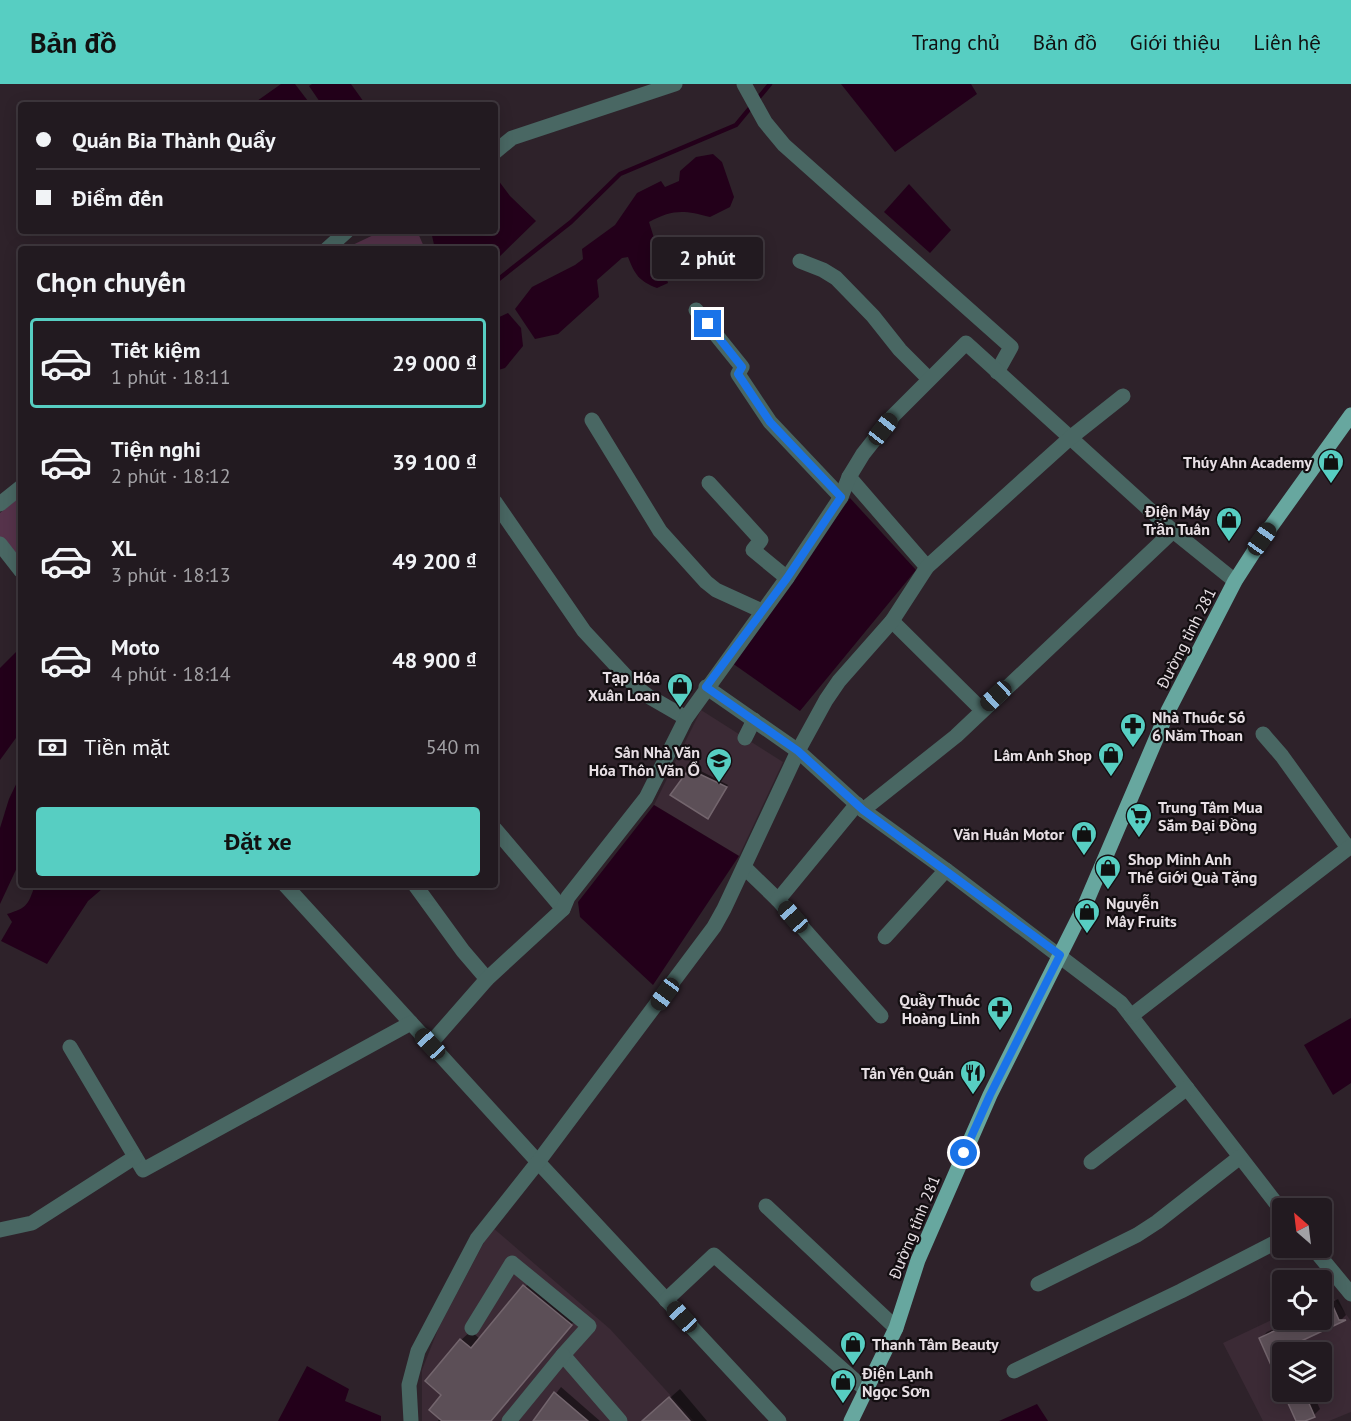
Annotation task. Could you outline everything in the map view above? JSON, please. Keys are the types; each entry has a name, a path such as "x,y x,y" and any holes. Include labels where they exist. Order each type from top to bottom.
{"main road":[{"name":"Đường tỉnh 281","path":"851,1421 896,1328 918,1260 986,1104 1090,895 1168,711 1235,581 1305,476 1351,415"}],"street":[{"path":"498,150 512,138 675,84"},
{"path":"744,84 765,122 784,145 1011,347 997,372"},
{"path":"330,246 344,234"},
{"path":"800,261 836,278 928,379"},
{"path":"696,310 742,367 738,374 763,412 841,497"},
{"path":"430,1044 488,980 563,909 568,897 646,798 686,718 706,687 787,578 841,497 849,477 863,454 893,416 966,343 1173,531 1235,581"},
{"path":"411,1421 409,1385 417,1351 477,1239 538,1162 714,927 798,751 839,681 892,621 927,567 1070,438 1123,396"},
{"path":"592,420 651,518 706,582 716,590 762,610"},
{"path":"849,477 927,567"},
{"path":"709,483 761,540 753,550 787,578"},
{"path":"0,504 18,490"},
{"path":"498,506 584,631 636,687 686,718"},
{"path":"778,900 860,807 956,736 1173,531"},
{"path":"0,544 18,567"},
{"path":"892,621 982,710"},
{"path":"706,687 798,751 860,807 1121,1003 1272,1198"},
{"path":"745,738 754,720"},
{"path":"1131,1016 1350,847 1263,734"},
{"path":"498,833 563,909"},
{"path":"744,867 778,900 881,1016"},
{"path":"885,937 946,870"},
{"path":"288,888 538,1162 780,1421"},
{"path":"417,888 463,951 488,980"},
{"path":"70,1047 143,1170 411,1023"},
{"path":"1091,1162 1187,1088"},
{"path":"1038,1284 1158,1222 1240,1156"},
{"path":"0,1230 32,1223 135,1157"},
{"path":"766,1206 896,1328"},
{"path":"1014,1371 1181,1292 1272,1244"},
{"path":"666,1300 714,1255 867,1390"},
{"path":"1322,1258 1348,1285"},
{"path":"472,1328 512,1263 589,1326 509,1421"},
{"path":"563,1355 620,1421"}],"shaded area":[{"path":"281,84 295,84 309,102 258,102"},
{"path":"312,84 351,84 364,102 320,102 309,86"},
{"path":"841,84 971,84 977,94 895,152"},
{"path":"713,154 722,162 734,197 730,207 710,217 679,212 649,222 668,283 657,288 646,283 636,273 628,257 622,258 597,280 599,297 558,334 535,339 515,309 532,287 583,259 582,249 615,225 637,193 661,181 665,187 679,181 680,171 696,157"},
{"path":"498,180 510,196 536,221 498,258 498,246 434,246 432,234 498,234"},
{"path":"909,184 951,230 930,253 884,212"},
{"path":"376,234 418,234 424,246 350,246"},
{"path":"508,313 521,328 523,346 505,368 498,370 498,318"},
{"path":"18,498 18,568 0,545 0,513"},
{"path":"850,498 916,570 800,711 732,663"},
{"path":"18,650 18,735 0,760 0,668"},
{"name":"Sân Nhà Văn Hóa Thôn Văn Ổ","path":"701,710 783,762 739,856 654,805"},
{"path":"18,780 18,865 0,904 0,828 9,799"},
{"path":"654,805 739,856 653,985 580,917 578,902"},
{"path":"34,888 102,888 88,901 47,964 1,941 12,922 7,914 26,905"},
{"path":"1351,1018 1351,1083 1333,1095 1304,1045"},
{"path":"492,1227 610,1329 694,1421 422,1421 422,1370 439,1327"},
{"path":"1332,1296 1351,1321 1351,1412 1329,1421 1263,1421 1223,1343 1272,1320 1272,1330 1332,1330"},
{"path":"307,1366 349,1389 345,1401 381,1416 381,1421 278,1421"},
{"path":"1037,1404 1048,1421 999,1421"}],"building":[{"path":"689,769 727,787 708,819 670,795"},
{"path":"523,1285 572,1325 491,1421 442,1421 429,1410 441,1395 425,1381 460,1339 471,1348"},
{"path":"1332,1304 1339,1320 1346,1320 1332,1327"},
{"path":"1276,1330 1325,1330 1299,1342 1272,1342 1272,1367 1259,1338"},
{"path":"554,1392 588,1421 533,1421"},
{"path":"669,1397 690,1421 642,1421"},
{"path":"1287,1402 1308,1402 1315,1417 1305,1421 1296,1421"}],"waterway":[{"path":"498,280 571,222 620,174 736,125 770,84"}],"place":[{"name":"Thúy Ahn Academy","path":"1331,485"},
{"name":"Điện Máy Trần Tuân","path":"1229,543"},
{"name":"Tạp Hóa Xuân Loan","path":"680,709"},
{"name":"Nhà Thuốc Số 6 Năm Thoan","path":"1133,749"},
{"name":"Lâm Anh Shop","path":"1111,778"},
{"name":"Sân Nhà Văn Hóa Thôn Văn Ổ","path":"719,784"},
{"name":"Trung Tâm Mua Sắm Đại Đồng","path":"1139,839"},
{"name":"Văn Huân Motor","path":"1084,857"},
{"name":"Shop Minh Anh Thế Giới Quà Tặng","path":"1108,891"},
{"name":"Nguyễn Mây Fruits","path":"1087,935"},
{"name":"Quầy Thuốc Hoàng Linh","path":"1000,1032"},
{"name":"Tấn Yến Quán","path":"973,1096"},
{"name":"Thanh Tâm Beauty","path":"853,1367"},
{"name":"Điện Lạnh Ngọc Sơn","path":"843,1405"}],"route":[{"path":"708,324 742,367 738,374 770,422 841,497 787,578 706,687 798,751 863,810 1060,955 990,1095 964,1153"}]}
